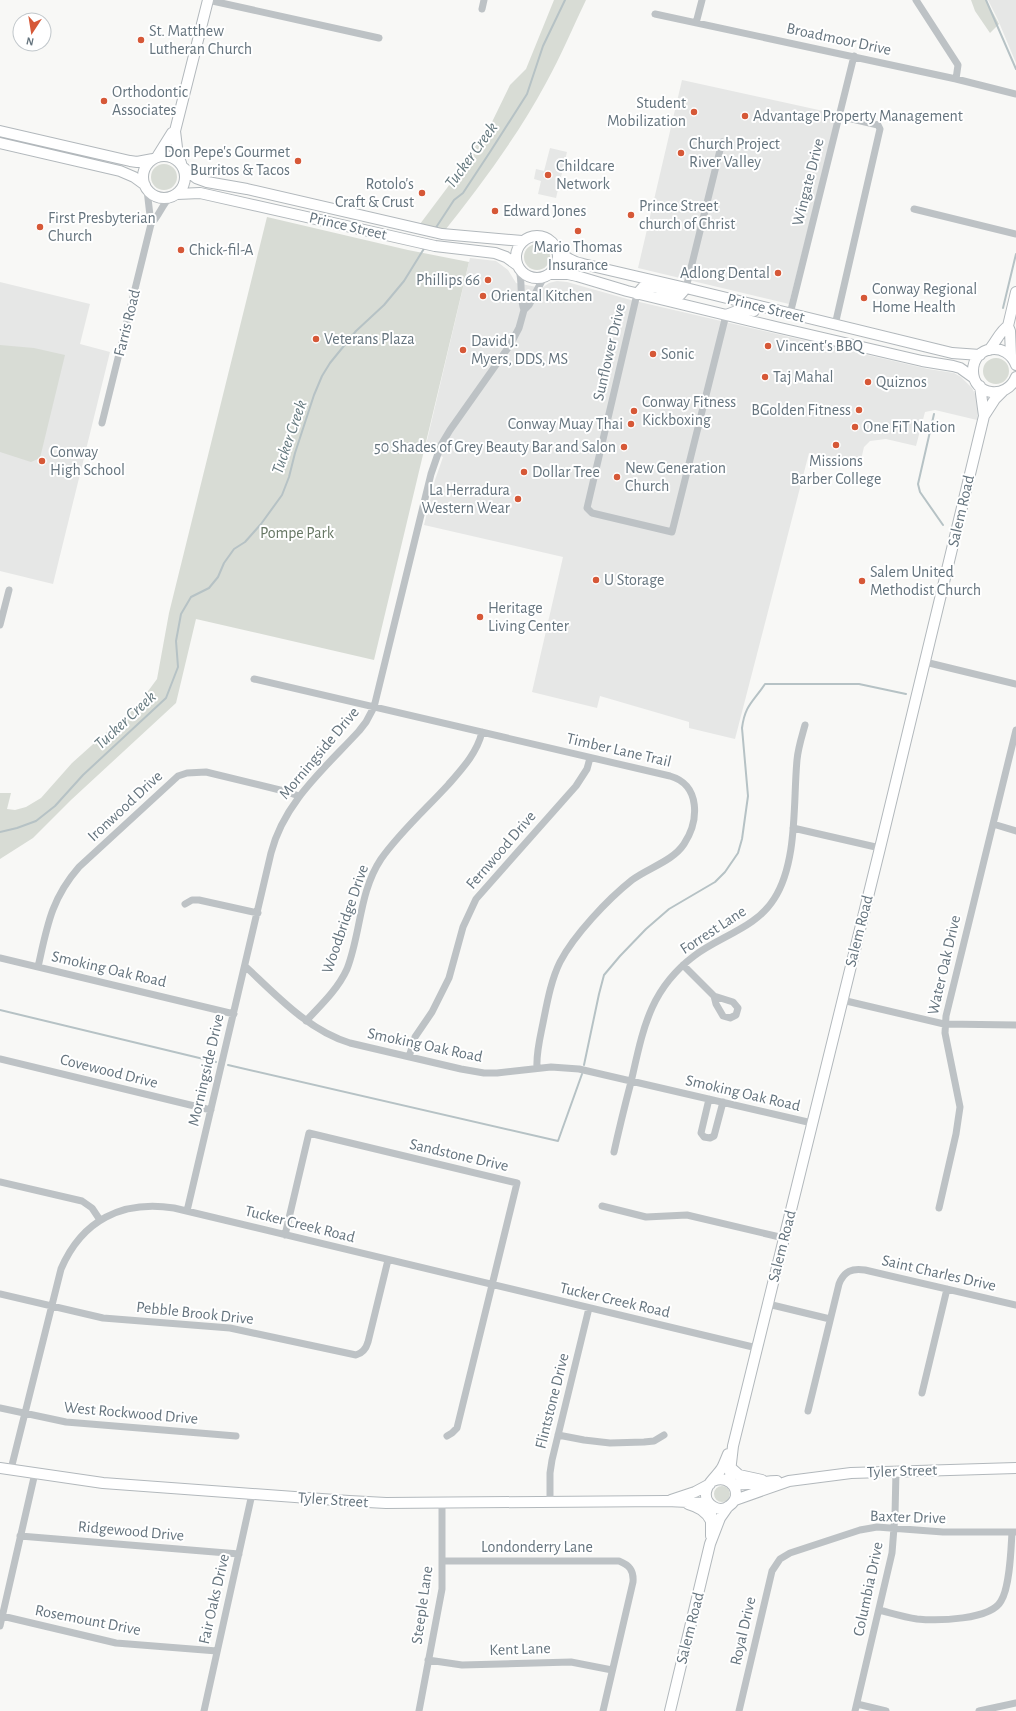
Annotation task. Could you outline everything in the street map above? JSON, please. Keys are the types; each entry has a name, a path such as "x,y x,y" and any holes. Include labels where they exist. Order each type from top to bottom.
{"main road":[{"path":"0,143 120,171 134,177 156,197 173,196 182,190 185,182 182,166 178,156 175,131 208,0"},
{"path":"0,131 130,161 137,162 163,156 171,157 182,166"},
{"path":"146,188 143,172 147,164 155,158 172,133 175,131"},
{"path":"0,136 51,148 60,144"},
{"name":"Prince Street","path":"182,166 191,175 207,182 247,189 442,234 522,241"},
{"name":"Prince Street","path":"173,196 200,193 435,246 494,253 506,258 518,267"},
{"path":"531,236 543,236 550,240 556,248 558,260 556,268 547,275 532,278 525,275 518,267 516,252 522,241 531,236"},
{"name":"Prince Street","path":"556,248 565,256 577,263 675,285 915,344 960,354 980,355"},
{"name":"Prince Street","path":"547,275 577,276 642,295 922,361 953,366 960,368 990,392 1009,389"},
{"path":"675,285 671,289 644,286 642,295 656,292 680,295 686,288"},
{"path":"1014,361 1008,326 1016,292"},
{"path":"730,316 742,309 769,315 773,314 776,310"},
{"path":"730,316 747,314 780,321 785,319 790,314"},
{"path":"980,355 989,350 996,342 1003,329 1008,326"},
{"path":"866,348 873,343 881,342 907,348 915,344"},
{"path":"989,350 1001,350 1014,361"},
{"name":"Salem Road","path":"980,355 974,366 984,416"},
{"name":"Salem Road","path":"732,1484 730,1467 733,1446 880,848 984,416 997,397 1009,389 1016,377"},
{"name":"Salem Road","path":"711,1482 722,1467 733,1446"},
{"path":"730,1467 739,1475 768,1481"},
{"name":"Tyler Street","path":"0,1468 104,1483 349,1501 442,1503 667,1501 684,1503 691,1501 710,1504"},
{"name":"Tyler Street","path":"732,1484 747,1485 768,1481 789,1481 851,1473 1016,1468"},
{"path":"722,1479 732,1484 736,1491 735,1500 727,1508 721,1509 710,1504 706,1491 711,1482 722,1479"},
{"name":"Tyler Street","path":"735,1500 789,1481"},
{"name":"Tyler Street","path":"667,1501 695,1492 711,1482"},
{"path":"684,1503 703,1510 711,1521"},
{"name":"Salem Road","path":"710,1504 710,1544"},
{"name":"Salem Road","path":"670,1711 710,1544 720,1518 727,1508"}],"street":[{"path":"208,0 379,38"},
{"path":"482,9 484,0"},
{"path":"696,24 702,0"},
{"path":"916,0 958,66 956,78"},
{"name":"Broadmoor Drive","path":"655,14 696,24 956,78 1016,94"},
{"name":"Wingate Drive","path":"790,314 854,56"},
{"path":"835,325 880,129 878,125 839,116"},
{"path":"686,288 722,142"},
{"name":"Farris Road","path":"102,422 151,224 146,188"},
{"name":"Farris Road","path":"151,224 155,220 162,205 173,196"},
{"path":"914,208 1016,234"},
{"name":"Morningside Drive","path":"518,267 522,281 522,303 524,310"},
{"name":"Morningside Drive","path":"187,1211 278,833 288,812 299,796 359,731 374,707 431,474 442,445 456,421 510,345 519,328 524,310 529,305 547,275"},
{"name":"Sunflower Drive","path":"642,295 587,508 589,511 672,532 730,316"},
{"path":"0,624 9,590"},
{"path":"925,662 1016,684"},
{"name":"Timber Lane Trail","path":"254,679 670,776 680,780 689,787 694,796 694,815 690,830 682,847 670,857 624,886 571,944 560,963 550,994 536,1056 537,1068"},
{"name":"Forrest Lane","path":"614,1152 642,1031 650,1011 669,980 683,965 701,950 752,922 769,905 783,881 793,828 797,758 805,725"},
{"name":"Water Oak Drive","path":"938,1208 956,1134 960,1107 944,1024 1016,730"},
{"name":"Woodbridge Drive","path":"306,1021 332,992 346,969 364,900 375,868 388,849 457,775 472,756 478,747 482,732"},
{"name":"Fernwood Drive","path":"409,1057 416,1037 435,1006 449,978 463,927 476,899 576,786 587,769 590,758"},
{"name":"Ironwood Drive","path":"38,967 52,911 63,888 70,878 85,862 178,776 187,773 206,772 299,796"},
{"path":"993,824 1016,831"},
{"path":"793,828 880,848"},
{"path":"185,904 192,900 199,900 258,913"},
{"name":"Smoking Oak Road","path":"0,958 234,1014"},
{"path":"683,965 714,996"},
{"name":"Smoking Oak Road","path":"245,966 306,1021 337,1039 461,1070 484,1073 497,1073 537,1068 565,1067 579,1069 812,1123"},
{"path":"842,1000 944,1024 1016,1025"},
{"name":"Covewood Drive","path":"0,1059 211,1110"},
{"path":"709,1099 701,1133 707,1138 714,1136 723,1102"},
{"name":"Sandstone Drive","path":"285,1235 309,1133 517,1183 457,1428 447,1436"},
{"path":"0,1182 82,1201 92,1208 100,1220"},
{"name":"Tucker Creek Road","path":"12,1469 51,1307 65,1258 80,1237 100,1220 118,1211 146,1206 160,1206 187,1211 757,1348"},
{"path":"602,1206 646,1217 687,1215 784,1238"},
{"name":"Pebble Brook Drive","path":"0,1294 103,1318 241,1330 356,1355 360,1354 364,1350 368,1342 388,1260"},
{"name":"Saint Charles Drive","path":"830,1318 841,1278 850,1270 856,1269 866,1270 1016,1305"},
{"path":"922,1393 947,1289"},
{"path":"768,1304 830,1318 808,1411"},
{"name":"Flintstone Drive","path":"550,1502 550,1473 589,1308"},
{"name":"West Rockwood Drive","path":"0,1408 78,1423 236,1436"},
{"path":"558,1435 597,1442 621,1443 654,1441 664,1434"},
{"name":"Columbia Drive","path":"856,1707 892,1553 896,1471"},
{"path":"0,1626 35,1474"},
{"name":"Fair Oaks Drive","path":"204,1711 252,1494"},
{"name":"Steeple Lane","path":"419,1711 442,1589 442,1503"},
{"name":"Baxter Drive","path":"780,1559 790,1552 860,1530 877,1527 943,1532 1014,1532"},
{"path":"879,1610 916,1618 939,1620 982,1614 994,1609 1002,1601 1012,1552 1014,1532"},
{"name":"Ridgewood Drive","path":"20,1536 239,1554"},
{"name":"Royal Drive","path":"739,1711 772,1571 780,1559"},
{"name":"Londonderry Lane","path":"443,1561 619,1561 629,1566 633,1575 633,1582 612,1670"},
{"name":"Rosemount Drive","path":"2,1616 116,1643 217,1651"},
{"name":"Kent Lane","path":"428,1660 462,1665 571,1662 612,1670"},
{"path":"602,1711 612,1670"},
{"path":"979,1711 1016,1703"},
{"path":"856,1707 886,1711"}],"shaded area":[{"path":"988,0 1016,0 1016,63 998,20"},
{"path":"682,80 837,114 789,304 638,268"},
{"name":"Childcare Network","path":"550,148 567,152 556,198 538,194 541,181 534,179 536,169 544,171"},
{"path":"470,258 496,261 508,270 516,283 542,288 549,283 557,281 567,282 631,300 928,369 954,373 961,377 972,388 979,402 977,420 935,410 925,412 916,446 886,439 870,441 864,447 860,464 809,453 735,739 689,728 689,722 600,696 597,708 532,692 563,557 424,525 435,480 443,457 425,449"},
{"name":"Conway High School","path":"0,282 90,304 80,344 110,352 53,584 0,571"}],"green space":[{"path":"554,0 586,0 557,62 523,123 470,198 442,234 417,228 447,188 492,122 510,85 526,69"},
{"path":"971,0 986,0 999,24 990,33 975,11"},
{"path":"164,164 173,168 177,177 173,186 164,190 155,186 151,177 155,168"},
{"name":"Pompe Park","path":"267,217 408,250 469,262 374,660 196,619 176,703 71,800 33,838 0,859 0,793 11,793 7,809 15,810 26,807 41,798 72,763 140,702 157,679 169,613"},
{"path":"537,244 546,248 550,257 546,266 537,270 528,266 524,257 528,248"},
{"path":"0,345 34,348 65,355 40,458 31,462 0,452"},
{"path":"996,358 1005,362 1009,371 1005,380 996,384 987,380 983,371 987,362"},
{"path":"722,1486 729,1491 730,1494 725,1501 722,1502 715,1497 714,1494 719,1487"}],"waterway":[{"name":"Tucker Creek","path":"435,229 454,200 463,193 527,94 543,46 565,0"},
{"path":"986,0 1016,69"},
{"name":"Tucker Creek","path":"0,832 36,821 55,806 83,775 166,698 178,667 176,641 181,614 191,597 209,588 218,577 224,563 234,549 245,542 261,524 282,495 314,395 322,376 330,363 356,331 384,305 404,281 425,247"},
{"path":"1003,308 1016,254"},
{"path":"934,414 918,484 920,492 943,525"},
{"path":"584,1065 604,975 646,929 669,909 715,882 725,872 738,853 742,839 748,796 742,728 743,720 750,704 765,684 859,684 906,694"},
{"path":"0,1010 216,1062"},
{"path":"228,1065 558,1141 582,1074"}],"place":[{"name":"St. Matthew Lutheran Church","path":"141,40"},
{"name":"Orthodontic Associates","path":"104,101"},
{"name":"Student Mobilization","path":"694,112"},
{"name":"Advantage Property Management","path":"745,116"},
{"name":"Church Project River Valley","path":"681,153"},
{"name":"Don Pepe's Gourmet Burritos & Tacos","path":"298,161"},
{"name":"Childcare Network","path":"548,175"},
{"name":"Rotolo's Craft & Crust","path":"422,193"},
{"name":"Edward Jones","path":"495,211"},
{"name":"Prince Street church of Christ","path":"631,215"},
{"name":"First Presbyterian Church","path":"40,227"},
{"name":"Mario Thomas Insurance","path":"578,231"},
{"name":"Chick-fil-A","path":"181,250"},
{"name":"Adlong Dental","path":"778,273"},
{"name":"Phillips 66","path":"488,280"},
{"name":"Oriental Kitchen","path":"483,296"},
{"name":"Conway Regional Home Health","path":"864,298"},
{"name":"Veterans Plaza","path":"316,339"},
{"name":"Vincent's BBQ","path":"768,346"},
{"name":"David J. Myers, DDS, MS","path":"463,350"},
{"name":"Sonic","path":"653,354"},
{"name":"Taj Mahal","path":"765,377"},
{"name":"Quiznos","path":"868,382"},
{"name":"BGolden Fitness","path":"859,410"},
{"name":"Conway Fitness Kickboxing","path":"634,411"},
{"name":"Conway Muay Thai","path":"631,424"},
{"name":"One FiT Nation","path":"855,427"},
{"name":"Missions Barber College","path":"836,445"},
{"name":"50 Shades of Grey Beauty Bar and Salon","path":"624,447"},
{"name":"Conway High School","path":"42,461"},
{"name":"Dollar Tree","path":"524,472"},
{"name":"New Generation Church","path":"617,477"},
{"name":"La Herradura Western Wear","path":"518,499"},
{"name":"U Storage","path":"596,580"},
{"name":"Salem United Methodist Church","path":"862,581"},
{"name":"Heritage Living Center","path":"480,617"}]}
